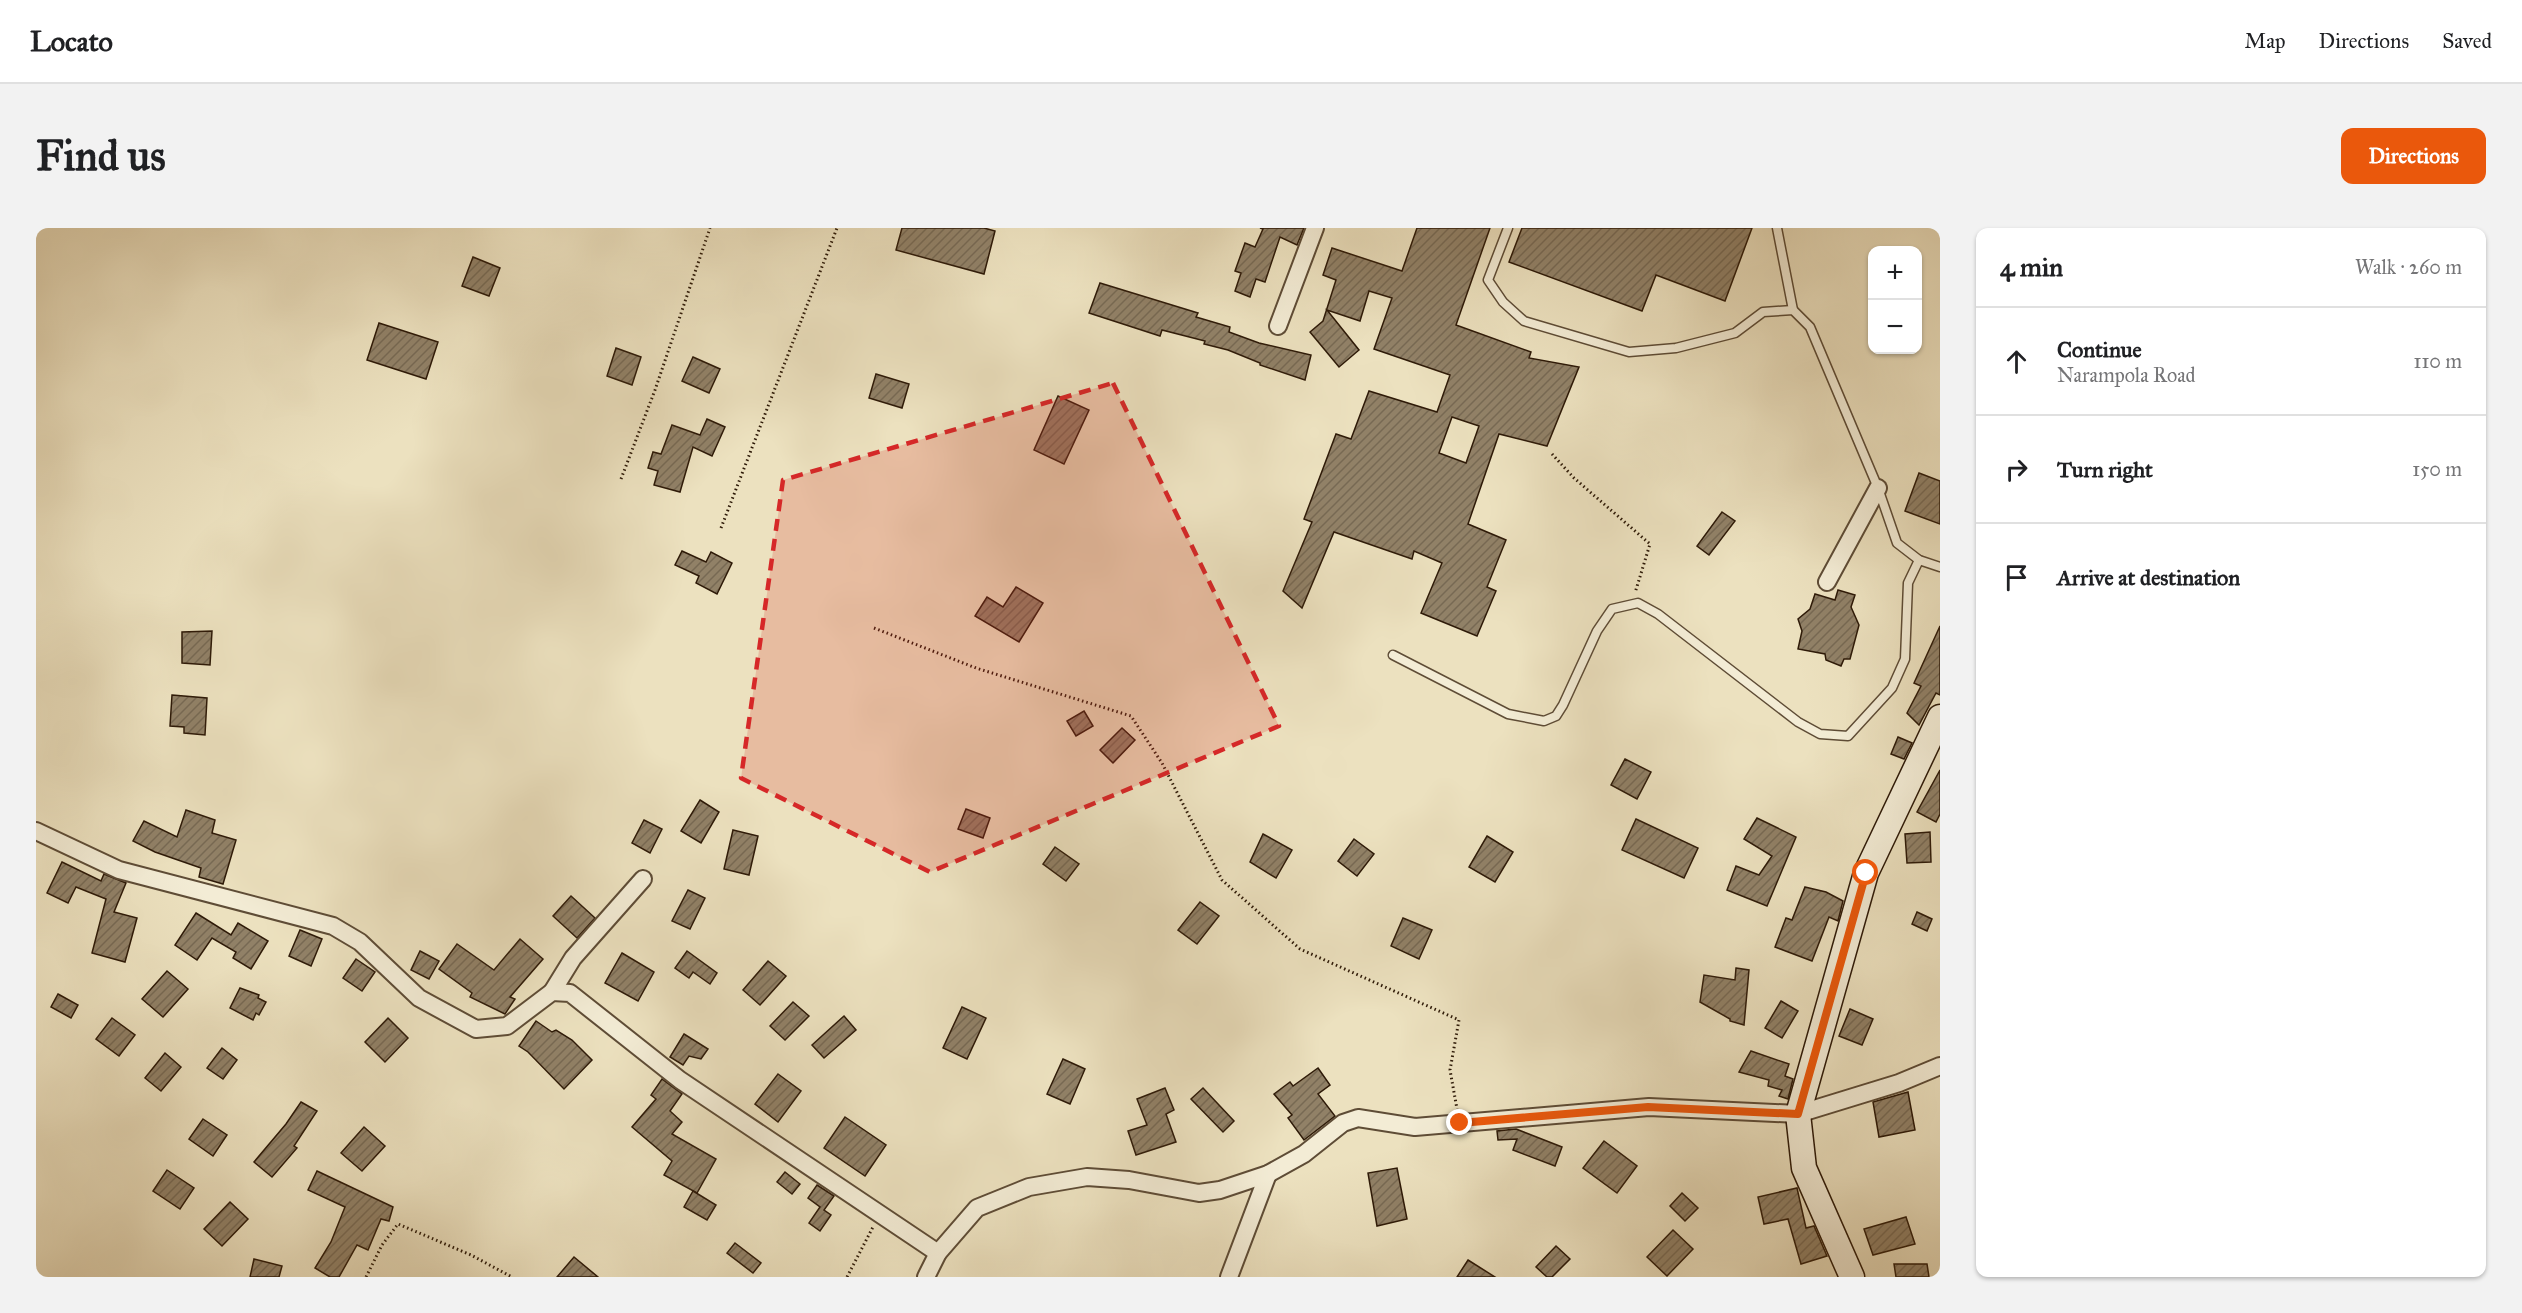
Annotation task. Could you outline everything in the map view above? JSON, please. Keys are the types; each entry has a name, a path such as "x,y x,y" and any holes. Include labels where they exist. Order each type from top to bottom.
{"street":[{"path":"1278,326 1315,228"},
{"path":"1827,582 1878,488"},
{"path":"1852,1277 1804,1168 1798,1114 1866,873 1940,717"},
{"path":"36,831 118,870 333,926 360,942 419,998 476,1029 507,1026 552,992 573,958 643,879"},
{"path":"552,992 570,993 680,1080 938,1253"},
{"path":"926,1277 938,1253 977,1208 1029,1187 1087,1177 1129,1180 1199,1193 1220,1190 1268,1174 1304,1154 1343,1123 1358,1118 1415,1127 1648,1107 1798,1114 1899,1083 1940,1066"},
{"path":"1229,1277 1268,1174"}],"lane":[{"path":"1508,228 1488,280 1503,302 1524,321 1629,352 1676,348 1725,336 1735,333 1763,312 1793,310"},
{"path":"1777,228 1793,310 1810,327 1878,488 1897,543 1919,560 1940,567"},
{"path":"1393,655 1508,714 1544,721 1556,716 1563,705 1597,632 1612,609 1638,603 1658,614 1798,722 1820,734 1848,736 1892,688 1905,659 1908,583 1919,560"}],"path":[{"path":"621,479 655,390 710,228"},
{"path":"721,528 837,228"},
{"path":"1552,454 1574,478 1650,544 1631,604"},
{"path":"874,628 976,668 1131,716 1161,764 1222,880 1300,949 1459,1020 1449,1070 1460,1123"},
{"path":"847,1277 880,1215"},
{"path":"366,1277 382,1245 398,1224 471,1255 512,1277"}],"highlighted area":[{"path":"1113,383 1279,726 930,872 741,778 783,480"}],"building":[{"path":"902,228 984,228 995,231 984,274 896,250"},
{"path":"1260,228 1304,228 1297,245 1280,237 1265,282 1256,279 1250,297 1235,291 1241,273 1235,271 1245,243 1255,247 1263,229"},
{"path":"1417,228 1490,228 1456,325 1531,352 1529,358 1579,367 1547,446 1499,434 1468,524 1506,540 1487,587 1496,591 1477,636 1421,613 1442,563 1414,551 1412,559 1334,532 1302,608 1283,591 1312,522 1304,519 1336,434 1351,439 1369,391 1437,412 1450,375 1374,349 1392,298 1369,291 1360,321 1327,310 1359,350 1339,367 1310,332 1323,321 1336,280 1323,275 1332,248 1402,271","holes":["1452,417 1479,426 1466,463 1439,453"]},
{"path":"1522,228 1752,228 1725,301 1656,275 1642,311 1509,262"},
{"path":"473,257 500,268 489,296 462,286"},
{"path":"1100,283 1198,313 1196,317 1230,327 1229,332 1259,343 1311,355 1305,380 1260,365 1260,363 1228,350 1204,344 1205,341 1162,330 1160,336 1089,313"},
{"path":"379,323 438,342 426,379 367,360"},
{"path":"616,348 641,357 632,385 607,376"},
{"path":"693,357 720,369 709,393 682,381"},
{"path":"876,374 909,384 902,408 869,398"},
{"path":"1058,396 1089,410 1064,464 1034,450"},
{"path":"707,419 725,427 712,456 693,447 680,492 654,485 658,471 648,468 653,452 661,454 672,425 700,435"},
{"path":"1919,473 1940,481 1940,524 1905,511"},
{"path":"1722,512 1735,521 1709,555 1697,546"},
{"path":"682,551 706,562 711,552 732,563 717,594 696,583 699,576 675,565"},
{"path":"1016,587 1043,603 1019,642 975,616 987,597 1003,607"},
{"path":"1838,590 1855,595 1851,607 1859,625 1850,659 1844,659 1841,666 1826,660 1825,654 1798,649 1802,631 1798,619 1810,609 1815,594 1835,600"},
{"path":"1940,626 1940,695 1936,693 1919,725 1907,713 1921,686 1914,683"},
{"path":"212,631 210,665 182,663 182,632"},
{"path":"172,695 207,698 205,735 184,733 184,727 170,726"},
{"path":"1084,711 1093,726 1076,736 1067,721"},
{"path":"1122,728 1135,740 1113,763 1100,750"},
{"path":"1898,737 1912,743 1904,759 1891,754"},
{"path":"1625,759 1651,772 1637,799 1611,785"},
{"path":"1940,770 1940,814 1936,822 1917,812"},
{"path":"700,800 719,812 701,843 681,831"},
{"path":"966,809 990,818 983,838 958,829"},
{"path":"186,810 215,820 212,833 236,840 223,884 199,877 201,868 155,852 133,841 144,821 177,837"},
{"path":"1757,818 1796,837 1767,906 1727,890 1736,866 1759,875 1772,856 1744,839"},
{"path":"1636,819 1698,848 1684,878 1622,850"},
{"path":"644,820 662,829 650,853 632,843"},
{"path":"733,830 758,836 749,875 724,869"},
{"path":"1930,832 1931,862 1907,863 1905,834"},
{"path":"1263,834 1292,850 1276,878 1250,862"},
{"path":"1487,836 1513,852 1495,882 1469,867"},
{"path":"1354,839 1374,854 1357,876 1338,861"},
{"path":"1055,847 1079,864 1066,881 1043,864"},
{"path":"62,862 101,881 104,874 126,883 114,912 137,918 125,962 92,953 106,899 76,887 68,903 47,893"},
{"path":"1805,887 1826,892 1843,901 1838,921 1829,917 1812,961 1775,947 1786,918 1792,920"},
{"path":"688,890 705,898 690,929 672,921"},
{"path":"571,896 595,918 577,938 553,916"},
{"path":"1200,902 1219,916 1197,944 1178,930"},
{"path":"1917,912 1932,919 1927,931 1912,924"},
{"path":"196,913 231,935 238,923 268,941 251,969 233,958 236,952 212,938 197,960 175,945"},
{"path":"1403,918 1432,930 1419,959 1391,946"},
{"path":"300,930 322,939 311,966 289,956"},
{"path":"520,939 543,959 510,997 515,999 505,1014 470,997 472,993 439,969 457,944 494,970"},
{"path":"420,951 439,961 429,979 411,970"},
{"path":"687,951 717,973 710,984 693,972 689,978 675,968"},
{"path":"622,953 654,972 638,1001 605,983"},
{"path":"356,959 375,972 362,991 343,978"},
{"path":"768,961 786,976 760,1005 743,990"},
{"path":"1736,968 1749,970 1744,1025 1730,1021 1700,1002 1704,975 1735,980"},
{"path":"167,971 188,989 163,1017 142,999"},
{"path":"240,988 259,995 258,998 266,1002 259,1015 256,1013 253,1020 230,1008"},
{"path":"58,994 78,1005 71,1018 51,1007"},
{"path":"1781,1001 1798,1011 1782,1038 1765,1028"},
{"path":"793,1002 809,1016 785,1040 770,1026"},
{"path":"962,1007 986,1018 967,1059 943,1048"},
{"path":"1850,1009 1873,1019 1862,1045 1839,1036"},
{"path":"844,1016 856,1030 824,1058 812,1045"},
{"path":"112,1018 135,1035 119,1056 96,1039"},
{"path":"388,1018 408,1038 385,1062 365,1042"},
{"path":"536,1021 552,1032 556,1030 572,1040 592,1060 564,1089 528,1052 519,1046"},
{"path":"684,1034 708,1049 701,1059 689,1056 683,1065 670,1057"},
{"path":"222,1048 237,1060 223,1079 207,1068"},
{"path":"1751,1051 1789,1064 1785,1076 1793,1079 1788,1099 1779,1096 1782,1090 1768,1086 1769,1080 1739,1072"},
{"path":"165,1053 181,1067 161,1091 145,1078"},
{"path":"1063,1059 1085,1069 1070,1104 1047,1094"},
{"path":"1318,1068 1330,1085 1318,1094 1335,1116 1304,1140 1288,1118 1292,1115 1274,1094 1290,1082 1293,1086"},
{"path":"778,1074 801,1091 778,1122 755,1104"},
{"path":"662,1079 682,1094 670,1111 682,1122 672,1134 716,1159 697,1193 664,1175 672,1161 632,1127 656,1099 651,1095"},
{"path":"1165,1088 1174,1110 1166,1114 1176,1142 1136,1155 1128,1131 1147,1125 1137,1099"},
{"path":"1203,1088 1234,1121 1223,1132 1191,1099"},
{"path":"1908,1092 1915,1130 1879,1137 1873,1102"},
{"path":"301,1102 317,1111 294,1146 297,1148 272,1177 254,1162"},
{"path":"845,1117 886,1145 865,1176 824,1148"},
{"path":"203,1119 227,1135 213,1156 189,1139"},
{"path":"364,1127 385,1146 362,1171 341,1153"},
{"path":"1516,1129 1562,1147 1555,1166 1513,1150 1517,1139 1498,1140 1497,1131"},
{"path":"1604,1141 1637,1166 1617,1193 1583,1168"},
{"path":"1397,1168 1407,1219 1377,1226 1368,1173"},
{"path":"167,1170 194,1188 180,1209 153,1191"},
{"path":"317,1171 393,1207 389,1221 381,1219 368,1250 357,1245 339,1277 330,1277 315,1268 331,1242 345,1207 308,1190"},
{"path":"785,1172 800,1184 792,1194 777,1182"},
{"path":"817,1185 834,1196 824,1210 831,1215 820,1231 809,1223 820,1207 808,1198"},
{"path":"1797,1188 1806,1228 1814,1226 1827,1256 1801,1264 1788,1219 1764,1224 1758,1197"},
{"path":"693,1191 716,1205 707,1220 684,1207"},
{"path":"1682,1193 1698,1208 1685,1221 1670,1206"},
{"path":"230,1202 248,1219 222,1246 204,1229"},
{"path":"1906,1217 1915,1244 1873,1255 1864,1229"},
{"path":"1673,1230 1693,1249 1667,1276 1647,1257"},
{"path":"735,1243 761,1263 753,1273 727,1253"},
{"path":"1556,1246 1570,1259 1552,1277 1547,1277 1536,1267"},
{"path":"574,1257 598,1277 557,1277"},
{"path":"254,1259 282,1266 279,1277 250,1277"},
{"path":"1468,1260 1495,1277 1457,1277"},
{"path":"1894,1264 1927,1264 1929,1277 1896,1277"}],"route":[{"path":"1460,1123 1648,1107 1798,1114 1866,873"}]}
